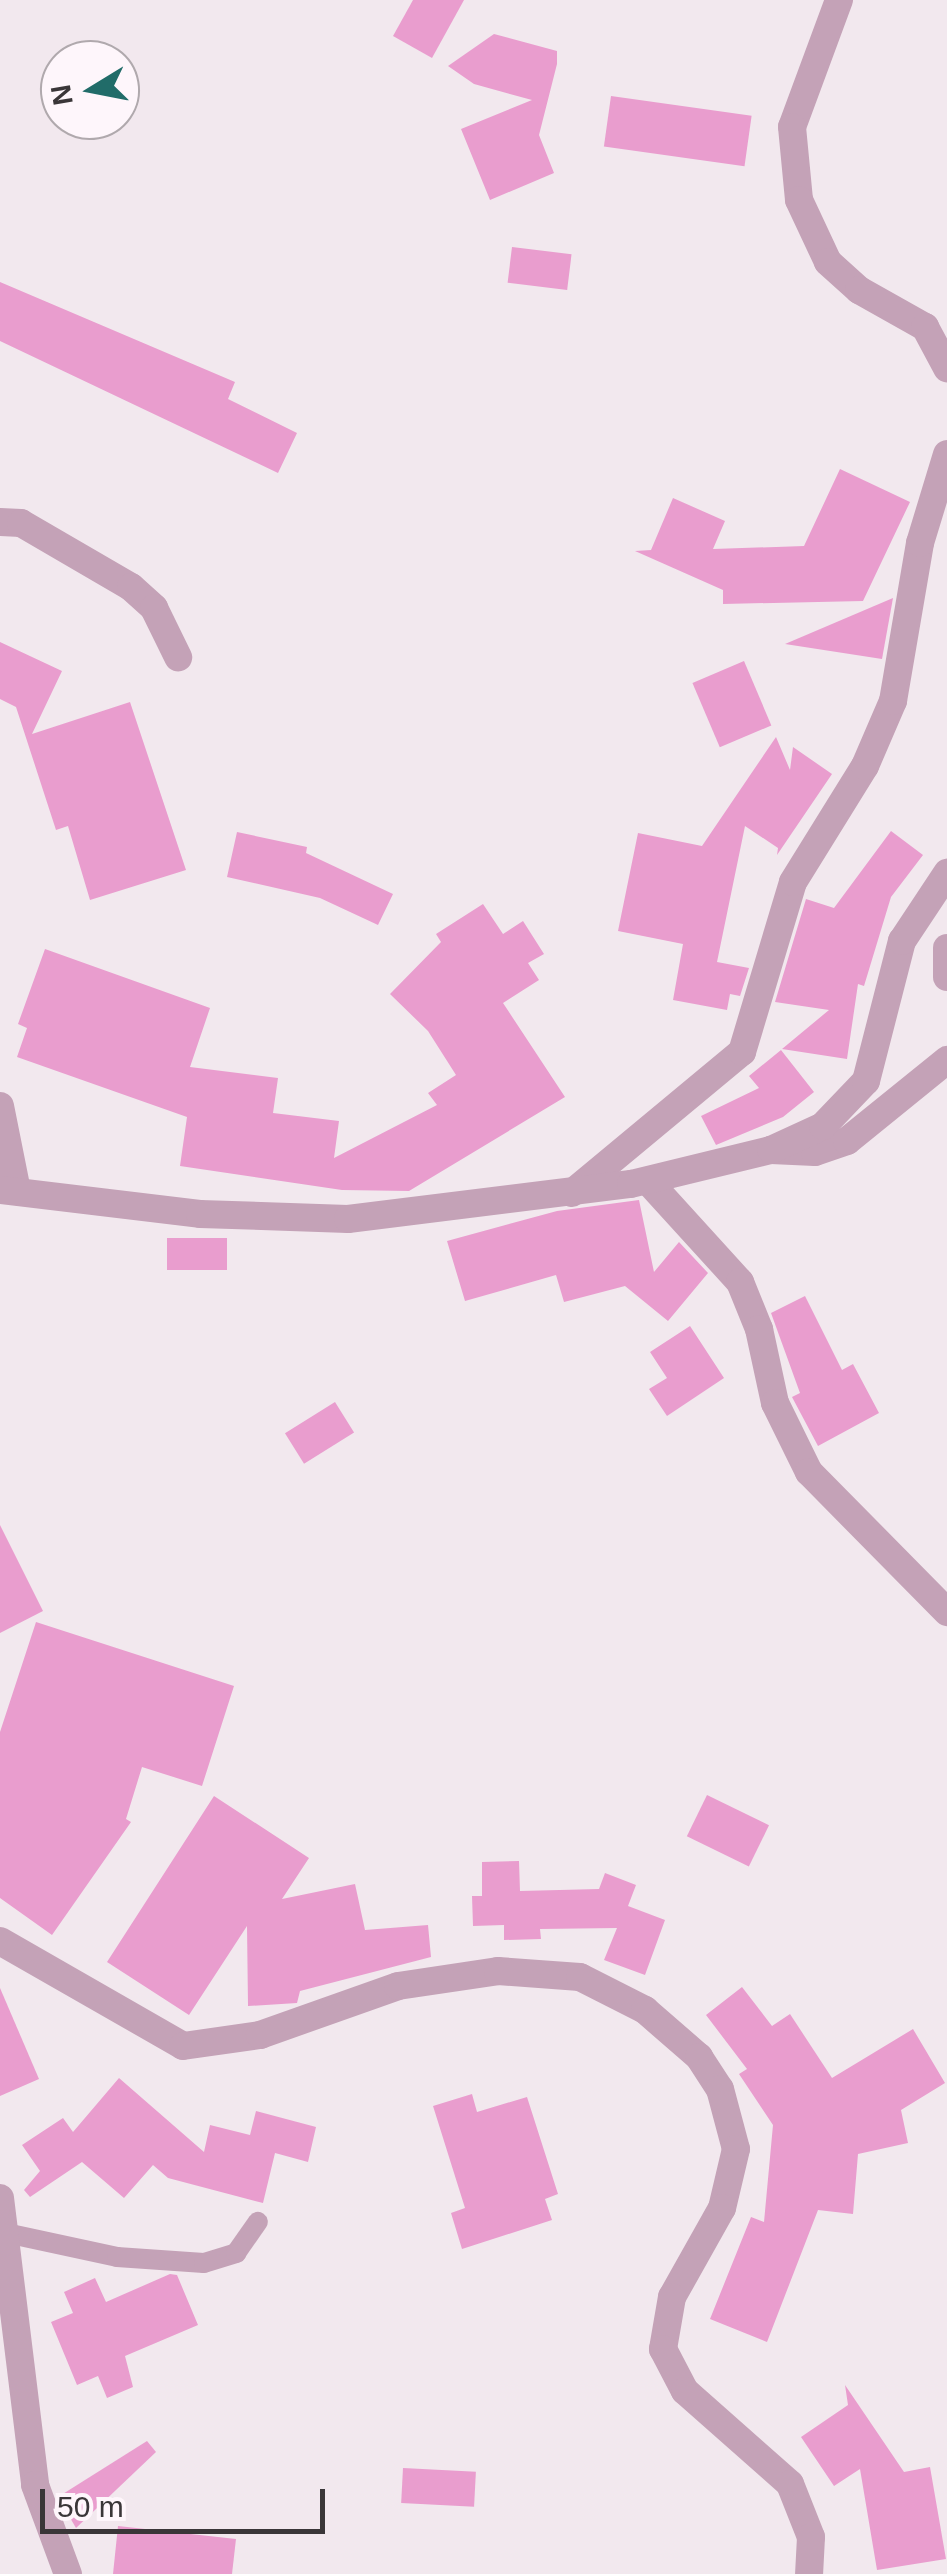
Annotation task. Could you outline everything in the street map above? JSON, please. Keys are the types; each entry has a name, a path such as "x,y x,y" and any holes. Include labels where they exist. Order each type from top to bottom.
{"street":[{"path":"840,0 792,127 799,200 828,262 859,290 926,327 947,368"},
{"path":"572,1193 742,1052 794,882 865,766 894,701 920,542 947,454"},
{"path":"0,522 22,523 131,587 154,608 178,657"},
{"path":"0,1106 8,1190 266,1220 348,1219 648,1181 770,1150 823,1126 866,1080 902,942 947,873"},
{"path":"947,948 947,977"},
{"path":"770,1150 816,1152 848,1141 947,1060"},
{"path":"648,1181 740,1282 759,1329 775,1403 809,1472 947,1612"},
{"path":"0,1941 183,2046 260,2035 398,1986 498,1971 580,1977 645,2010 700,2057 720,2089 736,2149 722,2208 672,2297 663,2349 686,2391 790,2484 811,2537 809,2574"},
{"path":"0,2198 35,2485 68,2574"}],"lane":[{"path":"6,2233 117,2257 204,2263 236,2253 258,2222"}],"building":[{"path":"413,0 464,0 432,58 393,36"},
{"path":"494,34 557,51 557,64 539,135 554,173 490,200 461,129 532,100 474,84 448,66"},
{"path":"611,96 752,116 745,166 604,147"},
{"path":"512,247 572,254 567,290 508,283"},
{"path":"0,282 235,382 228,399 297,433 278,473 0,341"},
{"path":"840,469 910,502 863,601 723,604 723,590 635,551 651,550 673,498 725,521 713,549 804,546"},
{"path":"893,598 882,659 785,644"},
{"path":"0,642 62,671 32,734 130,702 186,870 90,900 68,826 56,830 16,707 0,699"},
{"path":"744,661 771,725 720,747 692,683"},
{"path":"776,737 790,770 793,747 832,774 777,855 778,848 745,826 717,962 749,968 740,996 730,994 727,1010 673,1000 683,944 618,931 638,833 702,846"},
{"path":"891,831 923,855 891,897 864,986 858,984 847,1059 782,1049 829,1010 775,1002 806,899 834,908"},
{"path":"237,832 307,847 306,853 393,894 378,925 320,898 227,877"},
{"path":"483,904 503,934 523,921 544,954 528,963 539,980 503,1003 565,1097 409,1191 342,1190 180,1166 187,1117 17,1057 27,1028 18,1024 45,949 210,1008 190,1067 278,1078 273,1113 339,1121 334,1158 437,1105 428,1093 456,1075 428,1031 390,994 441,942 436,934"},
{"path":"781,1050 814,1092 783,1117 716,1145 701,1116 759,1088 749,1076"},
{"path":"639,1200 654,1272 679,1242 708,1273 668,1321 625,1286 564,1302 556,1275 465,1301 447,1241 557,1211"},
{"path":"167,1238 227,1238 227,1270 167,1270"},
{"path":"805,1296 842,1370 853,1364 879,1413 818,1446 792,1397 800,1393 771,1313"},
{"path":"690,1326 724,1378 667,1416 649,1389 667,1378 650,1352"},
{"path":"335,1402 354,1433 304,1464 285,1433"},
{"path":"0,1525 43,1611 0,1633"},
{"path":"36,1622 234,1686 202,1786 142,1767 126,1819 131,1822 52,1935 0,1898 0,1732"},
{"path":"707,1795 769,1825 749,1867 687,1836"},
{"path":"214,1796 309,1858 282,1899 355,1884 365,1930 428,1925 431,1957 300,1991 297,2003 248,2006 247,1926 189,2015 107,1962"},
{"path":"519,1861 520,1891 599,1889 605,1873 636,1885 628,1906 665,1920 645,1975 604,1960 617,1928 540,1929 541,1939 504,1940 504,1925 473,1926 472,1896 482,1896 482,1862"},
{"path":"742,1987 772,2026 790,2014 832,2078 913,2029 945,2083 901,2110 908,2143 858,2154 853,2214 818,2210 767,2342 710,2319 751,2217 764,2222 773,2125 739,2074 747,2069 706,2015"},
{"path":"0,1988 39,2079 0,2096"},
{"path":"119,2078 204,2152 210,2125 250,2135 256,2111 316,2127 308,2162 275,2153 263,2203 168,2178 153,2165 124,2198 82,2162 30,2197 24,2190 40,2171 22,2145 63,2118 73,2132"},
{"path":"472,2094 477,2112 527,2097 558,2194 545,2199 552,2220 462,2249 451,2213 465,2208 433,2106"},
{"path":"170,2274 177,2275 198,2325 125,2356 133,2387 107,2398 98,2376 77,2385 51,2322 73,2313 64,2292 95,2278 106,2302"},
{"path":"845,2385 904,2472 930,2467 946,2559 877,2570 860,2469 834,2486 801,2437 848,2405"},
{"path":"147,2441 156,2452 76,2528 58,2497"},
{"path":"403,2468 476,2472 474,2507 401,2503"},
{"path":"118,2526 236,2539 232,2574 113,2574"}]}
